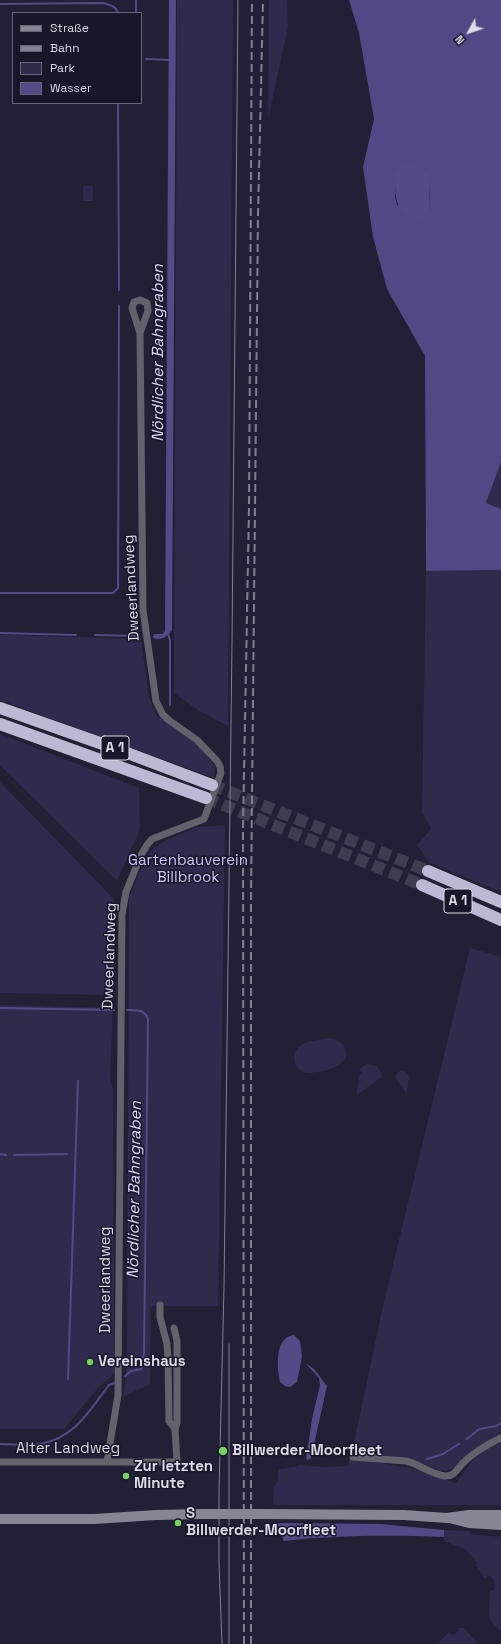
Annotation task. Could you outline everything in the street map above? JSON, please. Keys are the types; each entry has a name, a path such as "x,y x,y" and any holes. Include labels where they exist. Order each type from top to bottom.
{"highway":[{"name":"A 1","path":"0,708 212,784"},
{"name":"A 1","path":"0,724 206,798"},
{"name":"A 1","path":"428,871 501,902"},
{"name":"A 1","path":"422,885 501,920"}],"main road":[{"path":"0,1519 94,1519 149,1515 202,1514 404,1515 448,1518 469,1523 501,1525"},
{"path":"448,1518 470,1515 501,1515"}],"street":[{"name":"Dweerlandweg","path":"107,1462 118,1395 120,1000 123,903 133,874 147,845 152,839 204,819 221,773 220,766 217,761 197,740 163,715 156,701 142,610 140,333"},
{"name":"Alter Landweg","path":"160,1305 160,1317 167,1344 169,1421 175,1429"},
{"name":"Alter Landweg","path":"0,1462 177,1462 175,1429 177,1423 177,1341 174,1328"},
{"path":"353,1457 406,1461 440,1475 448,1476 454,1474 467,1459 480,1449 501,1438"}],"green space":[{"path":"177,0 233,0 228,726 198,710 174,693"},
{"path":"269,0 287,0 288,27 268,119"},
{"path":"83,186 93,186 93,201 83,201"},
{"path":"501,462 501,509 486,503"},
{"path":"501,570 501,892 430,863 417,845 431,829 422,812 426,571"},
{"path":"0,635 141,639 149,697 156,715 197,744 215,766 214,778 0,700"},
{"path":"0,734 139,788 140,829 117,881 0,765"},
{"path":"0,782 114,899 114,995 0,993"},
{"name":"Gartenbauverein Billbrook","path":"225,825 218,1306 151,1306 150,1384 123,1397 127,1363 129,898 146,857 153,849 166,840 198,827"},
{"path":"470,948 501,957 501,1435 483,1444 454,1468 446,1471 440,1471 410,1458 362,1455 352,1452 383,1306"},
{"path":"0,1005 113,1008 110,1080 113,1089 114,1374 98,1388 64,1429 0,1429"},
{"path":"328,1038 342,1044 346,1051 344,1060 337,1066 330,1069 310,1073 301,1071 294,1060 296,1051 299,1047 308,1042"},
{"path":"367,1064 377,1066 382,1077 356,1094 360,1074 362,1072 359,1070"},
{"path":"401,1071 406,1072 409,1076 407,1094 395,1077 397,1073"},
{"path":"501,1443 501,1505 273,1505 274,1486 278,1481 278,1469 296,1467 299,1465 324,1467 348,1466 350,1457 414,1469 456,1483 470,1464 480,1454"},
{"path":"444,1530 468,1531 471,1534 501,1537 501,1630 492,1623 489,1613 490,1590 494,1590 495,1588 493,1579 488,1575 485,1579 476,1565 477,1562 465,1549 444,1541"},
{"path":"457,1628 464,1628 478,1644 437,1644 448,1633 454,1635 459,1630"}],"shaded area":[{"path":"349,0 501,0 501,462 486,503 501,509 501,570 426,571 425,356 387,289 373,237 363,167 374,119 359,33","holes":["395,174 430,184 429,210 397,205 395,197"]},
{"path":"275,1523 381,1524 444,1530 444,1537 364,1536 284,1541"}],"water":[{"path":"169,0 176,0 172,630 168,635 159,639 153,638 154,634 162,634 165,631"},
{"path":"411,163 428,174 430,184 429,210 422,218 406,215 398,205 396,198 395,174 403,164"},
{"path":"294,1335 300,1341 302,1357 297,1382 290,1387 285,1386 280,1382 278,1354 283,1341"},
{"path":"305,1363 314,1369 327,1386 311,1458 308,1460 306,1459 312,1419 320,1385 319,1378"}],"waterway":[{"path":"136,0 136,12"},
{"path":"0,4 103,3 114,7 118,12"},
{"path":"146,59 171,60"},
{"path":"118,104 119,290"},
{"path":"0,593 113,593 118,588 119,306"},
{"path":"0,633 76,635"},
{"name":"Nördlicher Bahngraben","path":"168,633 170,641 170,705"},
{"path":"95,635 139,636"},
{"name":"Nördlicher Bahngraben","path":"0,1008 114,1010"},
{"name":"Nördlicher Bahngraben","path":"125,1376 131,1371 141,1369 144,1354 148,1019 142,1012 137,1010 127,1010"},
{"path":"68,1379 78,1081"},
{"path":"0,1154 6,1155"},
{"path":"14,1155 67,1154"},
{"path":"0,1444 40,1444 63,1436 72,1430 88,1414 109,1385 114,1383"},
{"path":"467,1439 479,1429 496,1426 501,1423"},
{"path":"427,1459 443,1454 459,1444"}],"tunnel":[{"path":"212,785 428,871"},
{"path":"206,798 422,885"}],"tram line":[{"path":"222,1644 219,1563 219,1492 224,1287 238,0"},
{"path":"229,1344 229,1644"}],"railway":[{"path":"244,1644 243,827 249,508 252,0"},
{"path":"251,1644 251,896 258,215 263,0"}],"place":[{"name":"Vereinshaus","path":"90,1362"},
{"name":"Billwerder-Moorfleet","path":"223,1451"},
{"name":"Zur letzten Minute","path":"126,1476"},
{"name":"S Billwerder-Moorfleet","path":"178,1523"}]}
